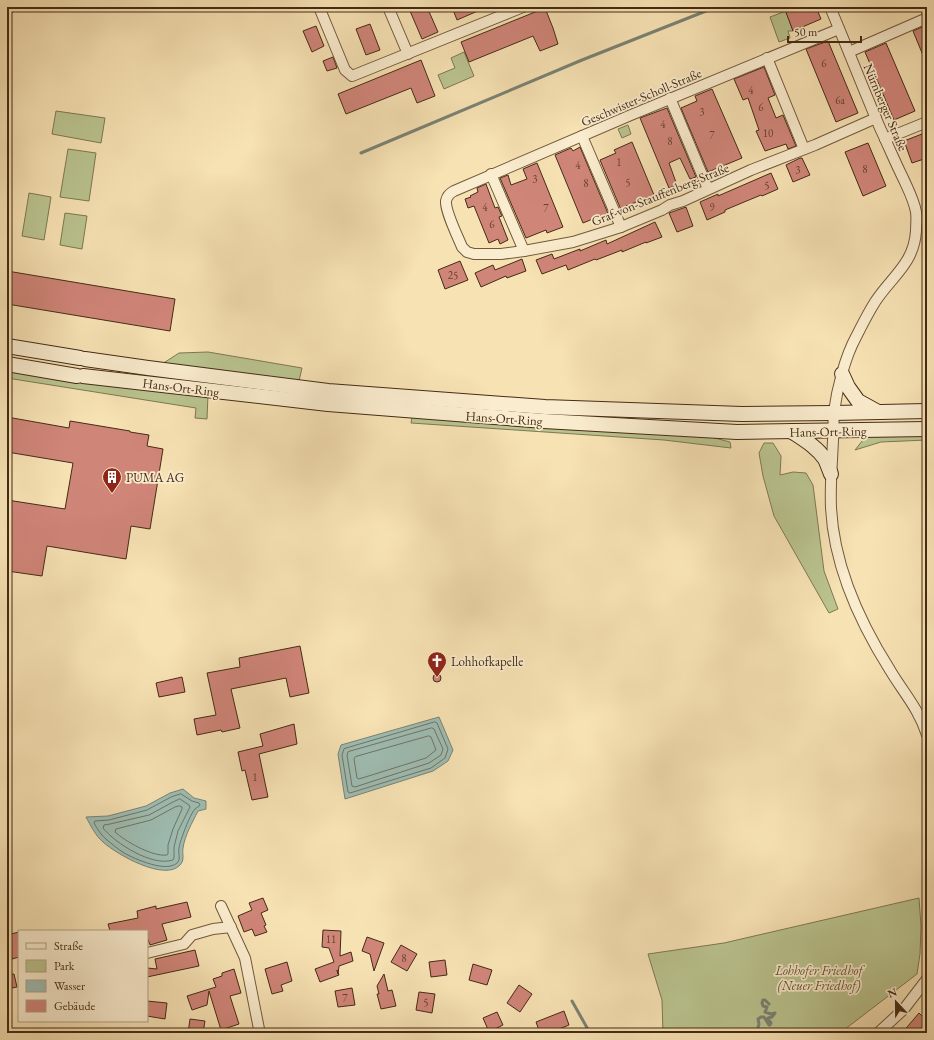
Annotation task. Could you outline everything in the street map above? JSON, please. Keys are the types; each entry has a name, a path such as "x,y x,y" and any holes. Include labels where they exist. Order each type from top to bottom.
{"main road":[{"name":"Hans-Ort-Ring","path":"7,346 148,368 328,391 545,407 742,414 927,411"},
{"name":"Hans-Ort-Ring","path":"7,364 80,376 328,404 544,421 737,432 927,429"},
{"path":"842,374 852,395 858,401 878,412"},
{"path":"791,431 819,451 826,460 831,474"}],"street":[{"path":"319,7 345,70 352,76 408,54 497,12 523,7"},
{"path":"388,7 408,54"},
{"name":"Nürnberger Straße","path":"830,7 916,212 916,234 911,255 900,272 875,302 855,338 842,374 834,413 831,474 831,509 834,537 842,570 858,612 876,648 911,701 924,725 927,735"},
{"path":"849,52 927,18"},
{"name":"Geschwister-Scholl-Straße","path":"454,191 670,98 839,29"},
{"path":"767,58 804,149"},
{"path":"670,98 708,189"},
{"name":"Graf-von-Stauffenberg-Straße","path":"454,191 446,199 446,208 462,247 467,252 484,255 524,251 573,242 620,227 876,118"},
{"path":"885,140 927,122"},
{"path":"582,136 620,227"},
{"path":"491,174 524,251"},
{"path":"221,906 245,958 259,1029 258,1033"},
{"path":"148,953 184,944 192,936 213,928 231,927"},
{"path":"878,1033 904,1009 927,979"}],"green space":[{"path":"786,11 793,31 788,31 790,38 779,42 770,17"},
{"path":"464,52 474,76 444,89 438,75 455,68 451,58"},
{"path":"56,111 105,118 101,143 52,134"},
{"path":"628,125 631,134 622,138 618,129"},
{"path":"68,149 96,153 89,201 60,197"},
{"path":"29,193 51,197 44,240 22,236"},
{"path":"65,213 87,216 82,249 60,245"},
{"path":"208,352 302,368 299,381 162,364 179,353"},
{"path":"7,369 208,395 207,419 195,418 196,408 7,378"},
{"path":"412,417 707,436 730,442 731,448 664,440 411,423"},
{"path":"927,434 927,440 881,442 855,450 866,436"},
{"path":"764,443 773,443 781,456 780,475 793,472 806,473 813,485 824,571 838,609 829,613 774,516 763,476 759,453"},
{"name":"Lohhofer Friedhof (Neuer Friedhof)","path":"919,898 921,926 920,954 917,974 840,1033 663,1033 662,1000 648,954 724,943"}],"water":[{"path":"439,717 453,750 448,761 433,771 345,799 338,754 341,745"},
{"path":"183,789 194,798 206,801 206,809 198,811 185,838 182,861 180,865 173,869 163,870 152,868 118,853 100,839 86,817 108,816 146,806 170,793"}],"building":[{"path":"419,7 427,7 438,32 422,39 410,11"},
{"path":"452,7 487,7 457,20"},
{"path":"784,7 816,7 821,19 793,31"},
{"path":"545,8 558,44 540,51 533,36 469,62 461,42"},
{"path":"370,24 380,50 366,55 356,29"},
{"path":"927,25 927,65 913,31"},
{"path":"316,26 324,46 312,52 303,31"},
{"path":"828,41 858,113 836,122 806,49"},
{"path":"886,43 915,111 894,120 865,52"},
{"path":"333,57 337,68 327,71 323,61"},
{"path":"421,60 435,96 417,103 411,88 346,114 338,94"},
{"path":"764,67 775,95 768,98 776,118 783,115 796,146 788,149 786,144 765,151 756,131 759,130 748,98 743,100 734,79"},
{"path":"712,89 742,158 708,172 681,108 697,101 695,96"},
{"path":"667,108 696,177 690,179 680,158 669,163 677,185 669,188 640,118"},
{"path":"927,132 927,158 912,163 904,141"},
{"path":"632,142 654,195 626,206 628,209 622,212 600,160 616,153 614,150"},
{"path":"868,143 886,186 863,196 845,152"},
{"path":"580,147 609,216 602,220 600,216 583,223 555,155 571,148 573,151"},
{"path":"802,158 810,175 793,182 786,165"},
{"path":"537,163 563,227 547,233 546,230 526,238 500,178 508,175 511,185 527,179 523,169"},
{"path":"771,173 778,189 725,210 725,212 707,220 700,202 718,194 718,196"},
{"path":"486,184 495,208 498,207 502,216 499,217 508,240 500,244 498,239 489,243 474,206 468,208 465,199 478,192 477,188"},
{"path":"686,207 693,226 677,232 669,213"},
{"path":"655,222 662,237 622,252 622,250 596,260 595,259 568,270 566,265 542,274 536,260 552,254 554,259 580,249 580,251 606,240 607,244"},
{"path":"522,259 526,271 507,278 506,276 481,287 475,273 493,265 495,270"},
{"path":"460,261 468,280 445,289 438,270"},
{"path":"7,271 175,299 170,331 7,304"},
{"name":"PUMA AG","path":"7,417 69,428 70,421 130,431 149,435 147,446 163,449 150,529 131,526 126,559 47,546 42,576 7,571 7,500 65,509 73,463 7,452"},
{"path":"300,646 309,693 290,697 286,678 231,689 240,728 197,735 194,719 216,715 207,673 240,667 239,658"},
{"path":"435,674 439,674 441,678 439,682 435,682 433,680 433,676"},
{"path":"182,677 185,692 159,697 156,683"},
{"path":"294,724 297,744 259,754 268,797 252,800 245,770 242,771 238,752 263,746 260,734"},
{"path":"263,898 268,910 261,913 267,932 255,936 252,929 244,932 238,916 252,910 249,903"},
{"path":"187,902 191,917 162,924 167,940 150,945 148,940 148,930 110,930 108,924 138,918 137,911 156,906 156,909"},
{"path":"323,930 341,931 340,956 351,952 353,961 339,966 339,975 320,982 315,969 334,962 329,948 322,947"},
{"path":"18,932 18,957 12,959 7,935"},
{"path":"367,937 384,943 374,971 370,954 362,951"},
{"path":"401,945 417,954 407,971 391,962"},
{"path":"195,950 199,966 148,977 148,968 157,969 155,959"},
{"path":"445,960 447,975 431,977 429,962"},
{"path":"287,962 292,981 281,985 283,991 272,994 265,969"},
{"path":"473,964 492,970 487,985 469,980"},
{"path":"234,969 241,993 230,996 239,1024 221,1030 209,991 207,1005 192,1010 187,996 216,987 213,979 222,976 222,973"},
{"path":"14,974 17,987 7,989 7,975"},
{"path":"384,974 388,991 392,990 396,1006 381,1009 377,994 379,994 377,986"},
{"path":"519,985 532,994 520,1012 507,1003"},
{"path":"352,988 355,1005 338,1007 335,991"},
{"path":"419,992 435,994 432,1013 416,1010"},
{"path":"148,1001 167,1003 165,1019 148,1016"},
{"path":"564,1011 569,1025 549,1033 540,1033 536,1022"},
{"path":"497,1012 503,1025 489,1032 483,1018"},
{"path":"919,1013 927,1021 927,1027 922,1033 902,1033"},
{"path":"190,1019 205,1021 203,1033 188,1033"}],"waterway":[{"path":"361,153 582,60 711,9 722,7"},
{"path":"757,1031 759,1024 758,1019 761,1017 764,1017 769,1025 771,1023 768,1018 772,1017 775,1013 771,1014 765,1012 767,1007 763,1006 763,1000 769,1004"},
{"path":"572,1001 590,1033"}],"place":[{"name":"PUMA AG","path":"112,494"},
{"name":"Lohhofkapelle","path":"437,678"}]}
